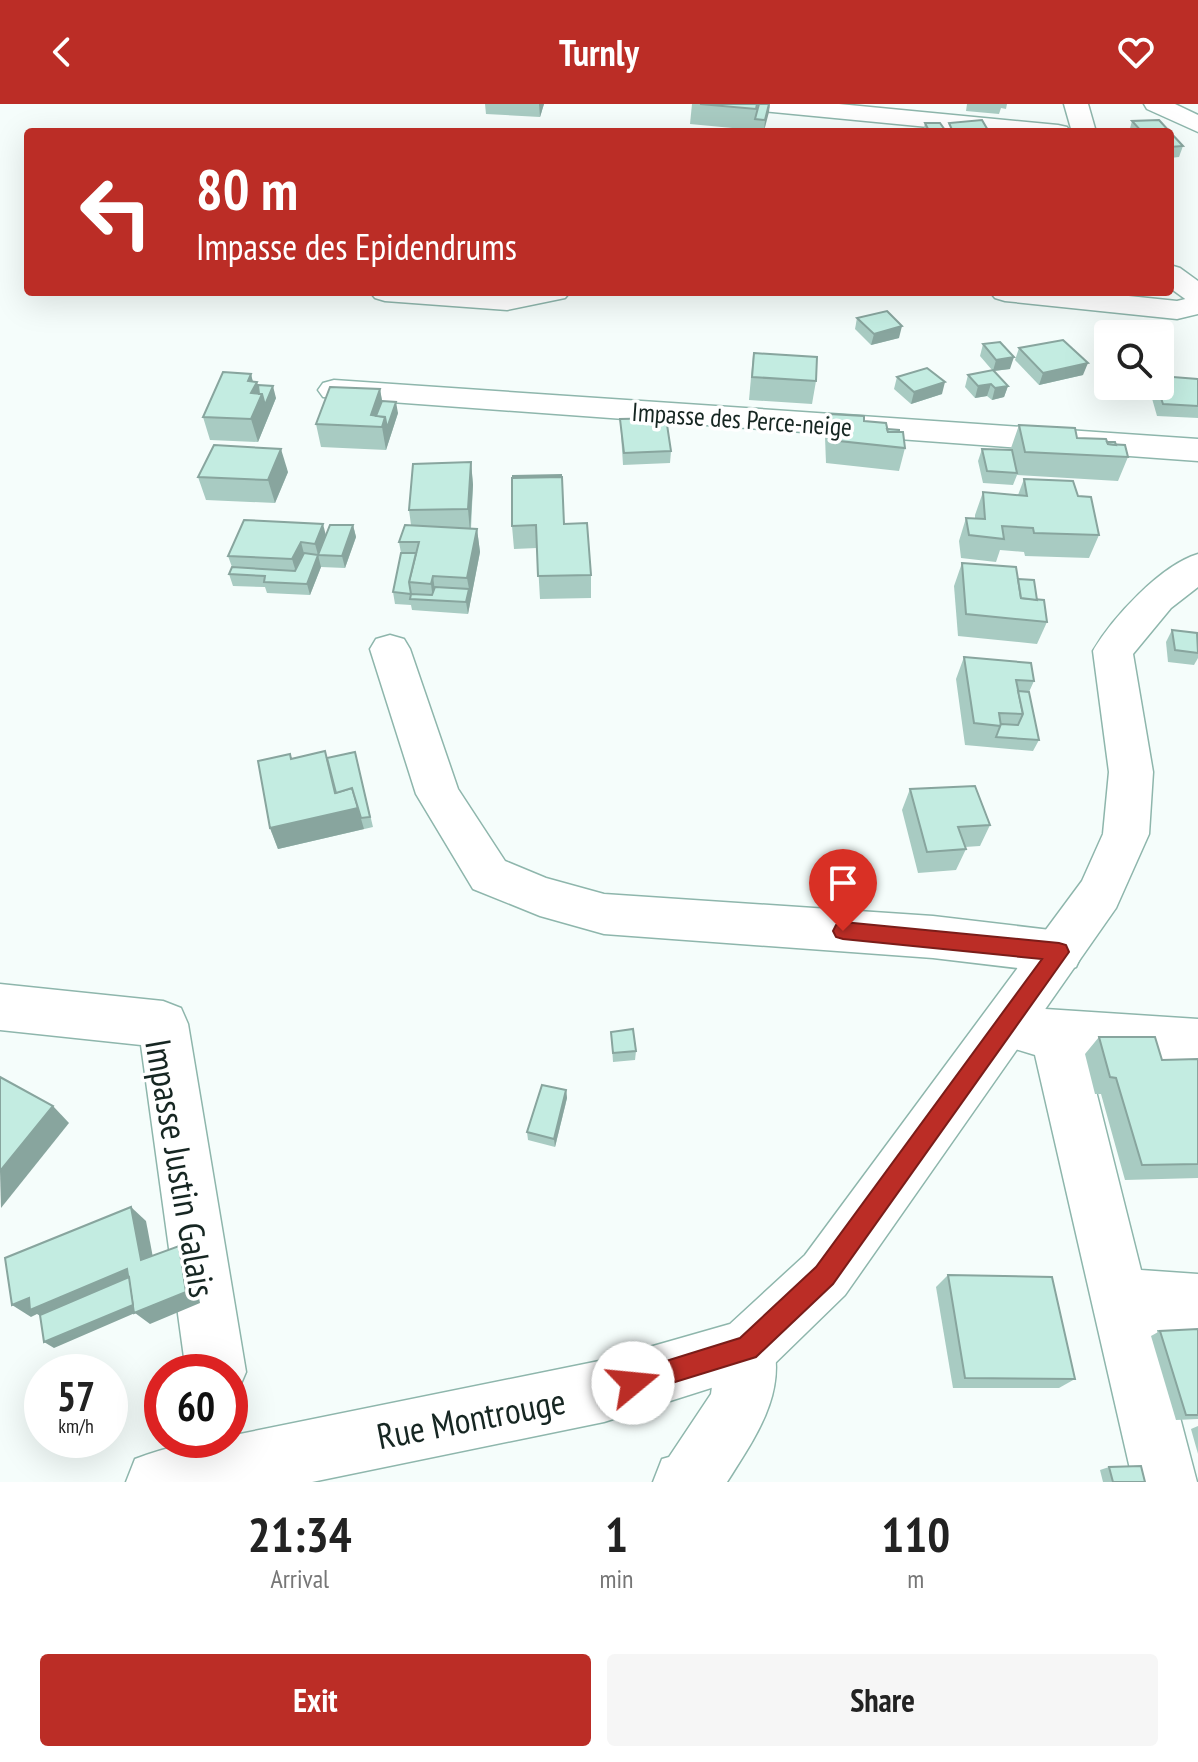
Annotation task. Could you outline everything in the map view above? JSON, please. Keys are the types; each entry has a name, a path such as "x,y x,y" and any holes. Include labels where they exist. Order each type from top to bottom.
{"street":[{"path":"762,104 1016,128"},
{"path":"1076,104 1083,128"},
{"path":"1156,104 1198,125"},
{"path":"1174,277 1198,295"},
{"path":"439,296 507,301 543,296"},
{"path":"1043,296 1177,310 1198,305"},
{"name":"Impasse des Perce-neige","path":"334,390 1198,450"},
{"name":"Rue Montrouge","path":"248,1450 604,1391 747,1349 825,1275 1030,1031 1059,952 1099,894 1126,834 1131,772 1113,651 1157,599 1198,567"},
{"path":"390,649 438,794 489,875 540,896 604,914 933,937 1059,952"},
{"name":"Impasse Justin Galais","path":"0,1007 163,1024 213,1354"},
{"path":"1165,1482 1119,1298 1030,1031 1198,1043"},
{"path":"1119,1298 1198,1303"},
{"path":"685,1482 691,1480 740,1405 747,1349"},
{"name":"Rue Montrouge","path":"158,1482 216,1458"}],"building":[{"path":"700,104 757,104 756,109"},
{"path":"759,104 769,104 765,120 755,119"},
{"path":"982,120 987,128 951,128 949,123"},
{"path":"1159,120 1166,128 1138,128 1132,121"},
{"path":"925,123 940,123 944,128 928,128"},
{"path":"1174,136 1183,146 1174,147"},
{"path":"887,311 902,326 874,334 857,318"},
{"path":"1063,340 1088,363 1043,373 1019,348"},
{"path":"1000,342 1014,357 996,360 983,344"},
{"path":"754,353 817,357 816,381 752,377"},
{"path":"927,368 945,382 914,392 897,377"},
{"path":"993,370 1008,386 978,386 968,375"},
{"path":"223,372 251,374 248,381 257,382 251,393 262,394 251,419 203,417"},
{"path":"1174,377 1198,379 1198,406 1163,404 1162,400 1174,400"},
{"path":"258,385 273,386 265,405 262,394 259,394"},
{"path":"330,387 380,389 371,415 385,417 382,427 316,424"},
{"path":"382,401 396,402 387,428 385,417 376,416"},
{"path":"829,414 864,416 864,421 886,423 888,432 903,432 905,448 830,440"},
{"path":"666,418 671,451 624,453 620,419"},
{"path":"1019,425 1075,428 1077,438 1106,439 1108,444 1125,445 1128,457 1025,452"},
{"path":"214,445 281,449 268,480 198,477"},
{"path":"982,449 1012,450 1017,473 987,471"},
{"path":"471,462 468,509 409,510 413,464"},
{"path":"513,476 561,477 513,478"},
{"path":"562,477 564,524 587,523 591,575 538,576 536,525 512,526 512,478"},
{"path":"1024,479 1073,481 1078,496 1091,497 1099,535 1034,533 1033,528 1002,526 1004,539 969,535 966,518 985,519 983,492 1027,496"},
{"path":"244,520 323,524 315,544 301,542 292,559 228,556"},
{"path":"330,525 353,525 342,556 318,555"},
{"path":"405,525 477,529 467,578 433,576 431,584 409,582 419,542 399,542"},
{"path":"304,553 318,555 307,584 264,582 265,576 229,574 232,567 295,571"},
{"path":"401,553 416,553 409,582 411,594 393,592"},
{"path":"962,563 1016,567 1021,598 1044,600 1047,622 966,614"},
{"path":"1018,579 1034,580 1037,600 1021,598"},
{"path":"435,587 469,589 466,602 410,599 411,594 432,595"},
{"path":"1172,630 1197,633 1198,653 1175,650"},
{"path":"964,657 1031,663 1034,681 1016,680 1023,714 999,713 1001,726 974,723"},
{"path":"1018,691 1029,692 1039,740 996,737 1001,724 1018,725 1023,714"},
{"path":"325,751 335,793 352,788 358,808 270,828 258,761 290,754 291,759"},
{"path":"355,752 370,817 361,818 352,788 336,793 327,758"},
{"path":"975,786 990,825 958,827 966,849 927,852 910,789"},
{"path":"633,1029 636,1051 613,1053 611,1032"},
{"path":"1099,1037 1155,1037 1162,1060 1198,1059 1198,1164 1142,1165 1116,1078 1110,1077"},
{"path":"0,1077 53,1106 0,1171"},
{"path":"542,1085 566,1090 554,1139 527,1132"},
{"path":"131,1207 141,1260 179,1246 186,1292 134,1313 127,1269 30,1310 29,1298 12,1305 5,1258"},
{"path":"948,1275 1052,1277 1075,1379 965,1378"},
{"path":"129,1277 133,1305 44,1342 40,1315"},
{"path":"1198,1329 1198,1415 1186,1415 1160,1331"},
{"path":"1141,1466 1145,1482 1113,1482 1109,1467"}],"route":[{"path":"633,1383 747,1349 825,1275 1059,952 933,937 843,931"}]}
